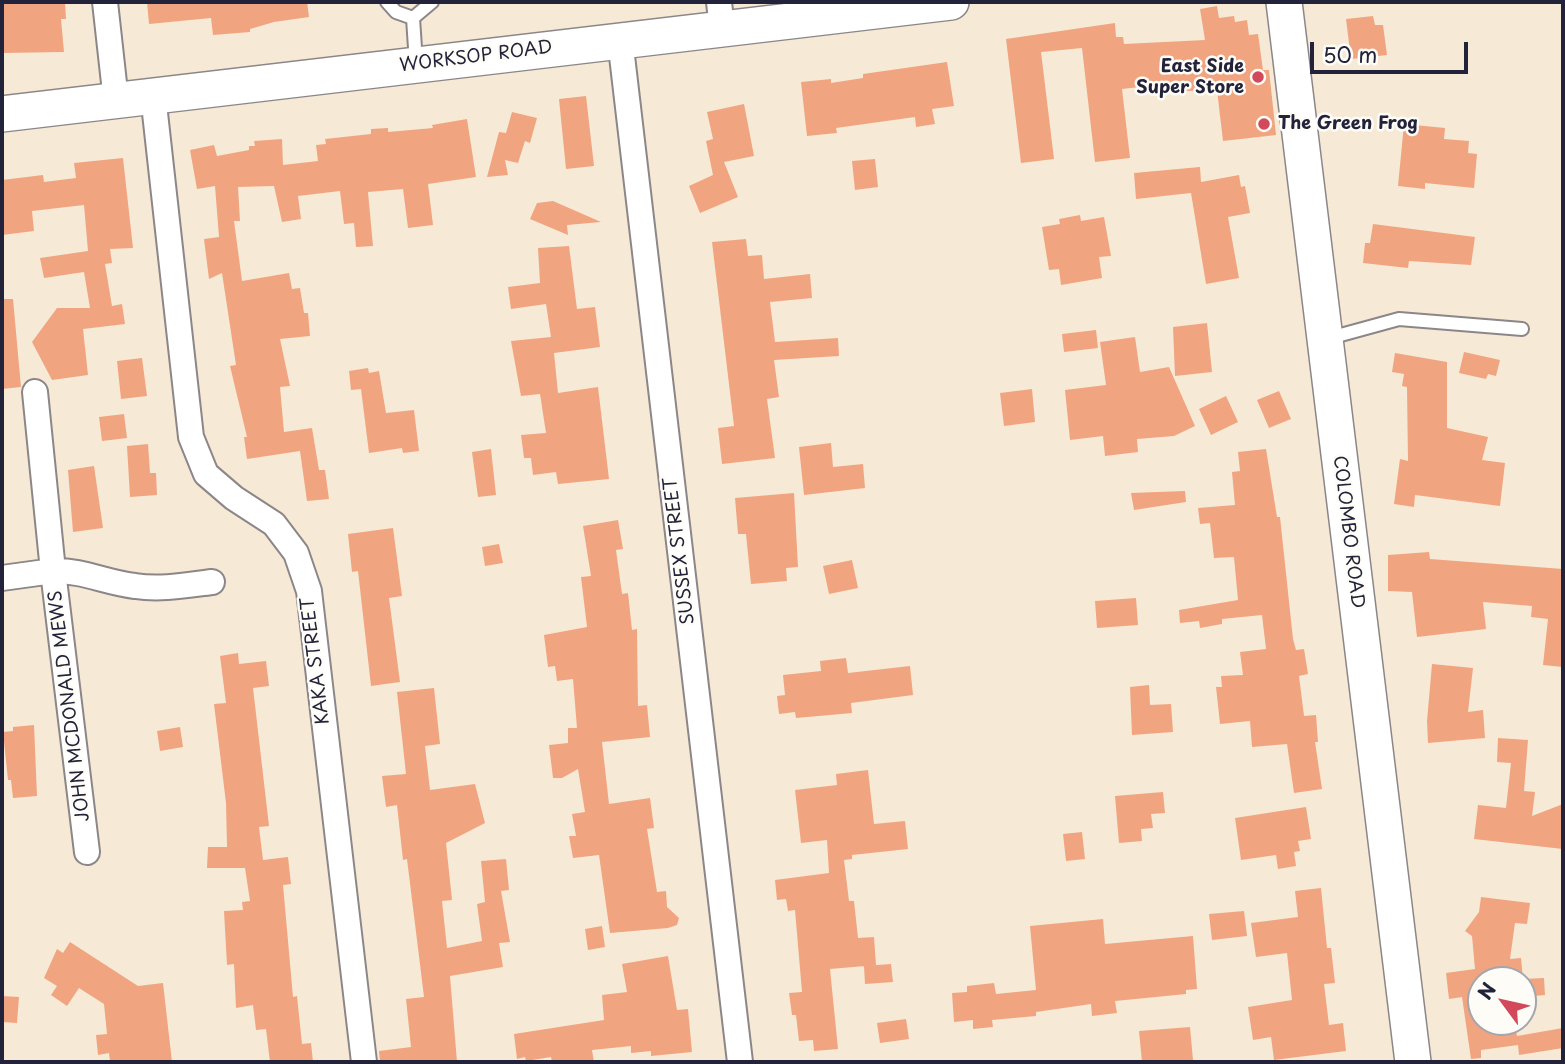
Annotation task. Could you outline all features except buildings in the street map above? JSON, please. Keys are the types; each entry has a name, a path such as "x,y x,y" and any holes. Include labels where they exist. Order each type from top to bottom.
{"street":[{"path":"105,2 116,101"},
{"name":"WORKSOP ROAD","path":"2,114 620,39 721,15 951,2"},
{"name":"COLOMBO ROAD","path":"1284,2 1413,1062"},
{"name":"SUSSEX STREET","path":"620,39 740,1062"},
{"name":"KAKA STREET","path":"153,96 191,437 206,474 233,498 274,524 296,553 309,591 364,1062"},
{"path":"35,392 53,571 69,570 137,587 169,587 212,582"},
{"name":"JOHN MCDONALD MEWS","path":"2,578 53,571 87,852"}],"lane":[{"path":"387,2 396,12 413,18"},
{"path":"413,18 432,2"},
{"path":"413,18 416,64"},
{"path":"1324,340 1399,319 1522,330"}],"place":[{"name":"East Side Super Store","path":"1258,77"},
{"name":"The Green Frog","path":"1264,124"}]}
